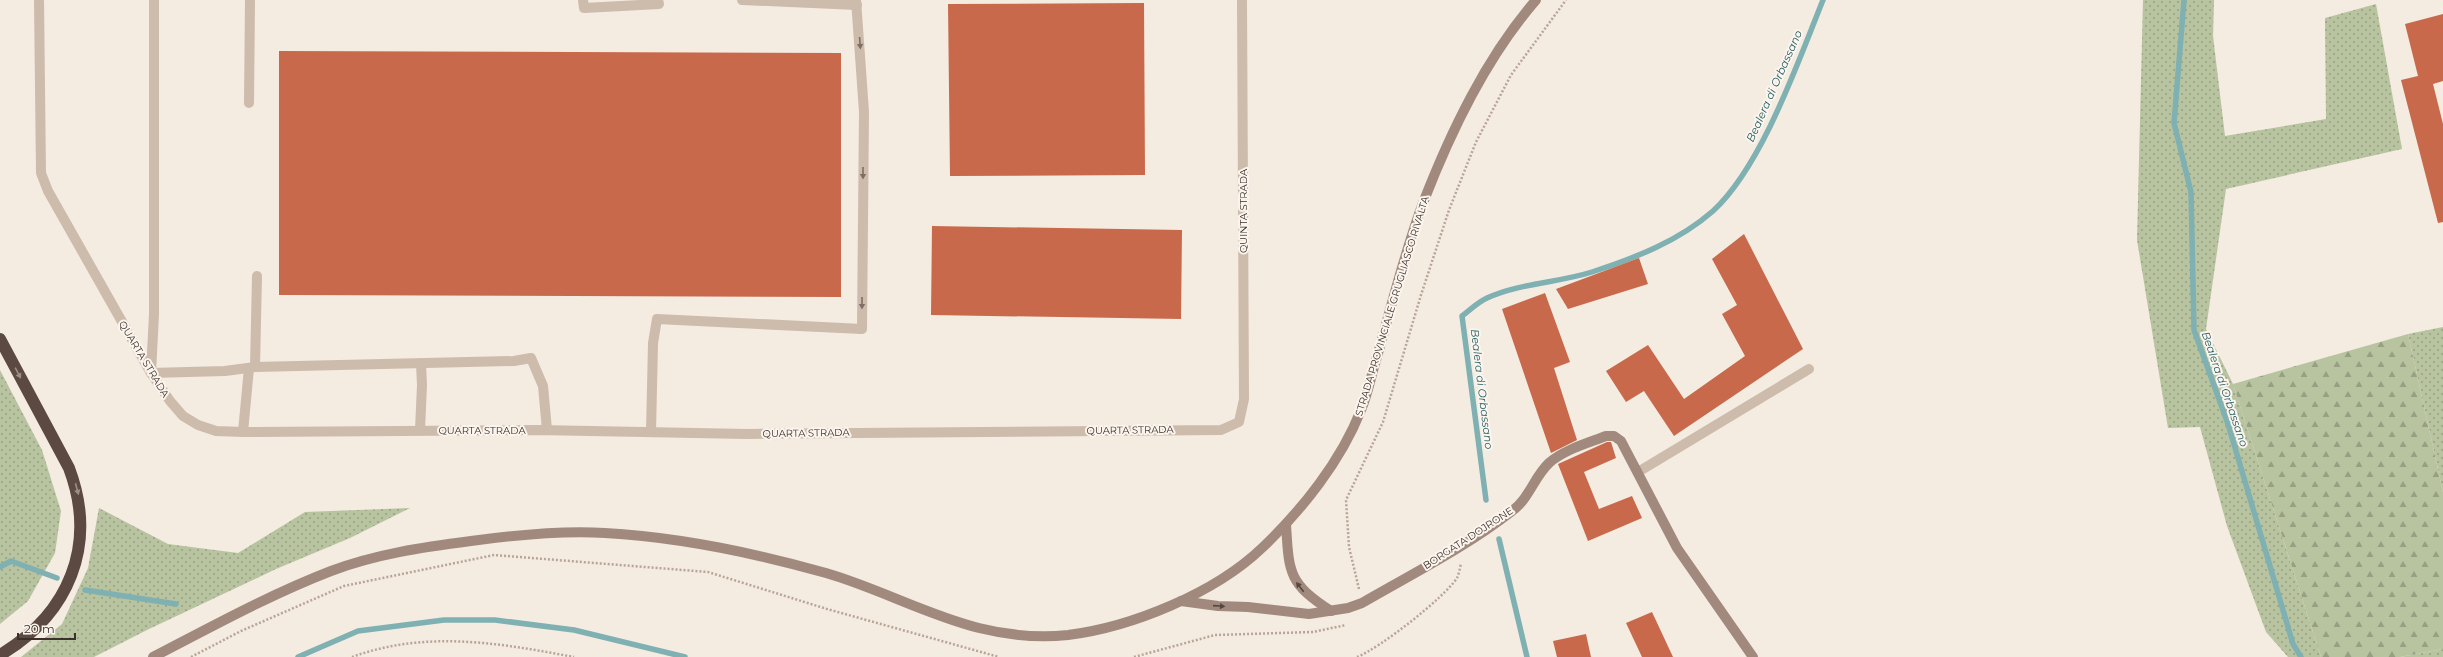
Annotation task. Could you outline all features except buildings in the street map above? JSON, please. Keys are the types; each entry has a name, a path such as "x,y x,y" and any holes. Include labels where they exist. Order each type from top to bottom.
{"highway":[{"path":"0,339 69,468 77,489 81,507 81,538 66,589 52,612 18,644 0,655"}],"street":[{"name":"QUARTA STRADA","path":"39,0 41,173 48,191 151,373 183,416 198,425 216,431 243,432 547,430 747,434 1221,430 1239,422"},
{"path":"154,0 154,314 151,373 225,371 252,368 514,361 531,358 542,386 547,430"},
{"path":"249,102 250,0"},
{"path":"583,0 584,8 659,4 658,0"},
{"path":"652,432 653,343 657,319 862,330 864,112 857,2 742,0"},
{"name":"QUINTA STRADA","path":"1239,422 1244,399 1242,0"},
{"name":"STRADA PROVINCIALE GRUGLIASCO RIVALTA","path":"153,657 261,602 333,570 412,549 522,534 605,533 706,545 828,573 976,627 1018,635 1067,635 1118,624 1181,601 1224,577 1258,552 1286,524 1338,455 1361,411 1422,206 1453,133 1495,55 1536,0"},
{"path":"243,432 252,368 257,276"},
{"path":"420,430 422,385 421,363"},
{"path":"1638,472 1808,369"},
{"name":"BORGATA DOJRONE","path":"1181,601 1218,606 1248,607 1309,614 1331,611 1362,603 1460,546 1513,511 1525,499 1550,462 1606,436 1614,436 1621,441 1677,548 1753,657"},
{"path":"1286,524 1288,562 1292,576 1308,596 1331,611"}],"path":[{"path":"1362,603 1349,547 1346,500 1383,422 1420,295 1449,210 1476,142 1511,75 1566,0"},
{"path":"1357,657 1384,642 1443,594 1457,577 1462,562 1460,546"},
{"path":"191,657 241,631 344,586 494,555 708,572 827,609 999,657"},
{"path":"1134,657 1215,635 1314,632 1352,624"},
{"path":"352,657 405,642 446,640 498,645 574,657"}],"green space":[{"path":"2143,0 2214,0 2213,36 2225,136 2326,119 2325,18 2376,4 2402,149 2226,189 2206,329 2233,384 2321,657 2288,657 2266,632 2227,526 2200,427 2168,428 2137,240"},
{"path":"2443,327 2443,492 2408,334"},
{"path":"2408,334 2443,492 2443,649 2400,657 2321,657 2233,384"},
{"path":"0,370 42,450 61,511 55,553 28,601 0,624"},
{"path":"99,508 168,544 238,553 305,512 410,508 350,538 276,569 149,629 94,657 21,657 62,624 88,568"},
{"path":"2443,649 2443,657 2400,657"}],"waterway":[{"name":"Bealera di Orbassano","path":"1486,500 1462,316 1480,302 1500,293 1525,286 1579,276 1608,267 1656,248 1700,222 1713,211 1731,192 1763,141 1790,82 1823,0"},
{"name":"Bealera di Orbassano","path":"2184,0 2174,123 2191,192 2194,330 2228,424 2293,644 2301,657"},
{"name":"Bealera di Orbassano","path":"1499,539 1527,657"},
{"path":"0,567 11,561 57,578"},
{"path":"85,590 176,604"},
{"path":"298,657 358,631 444,620 495,620 574,630 685,657"}]}
